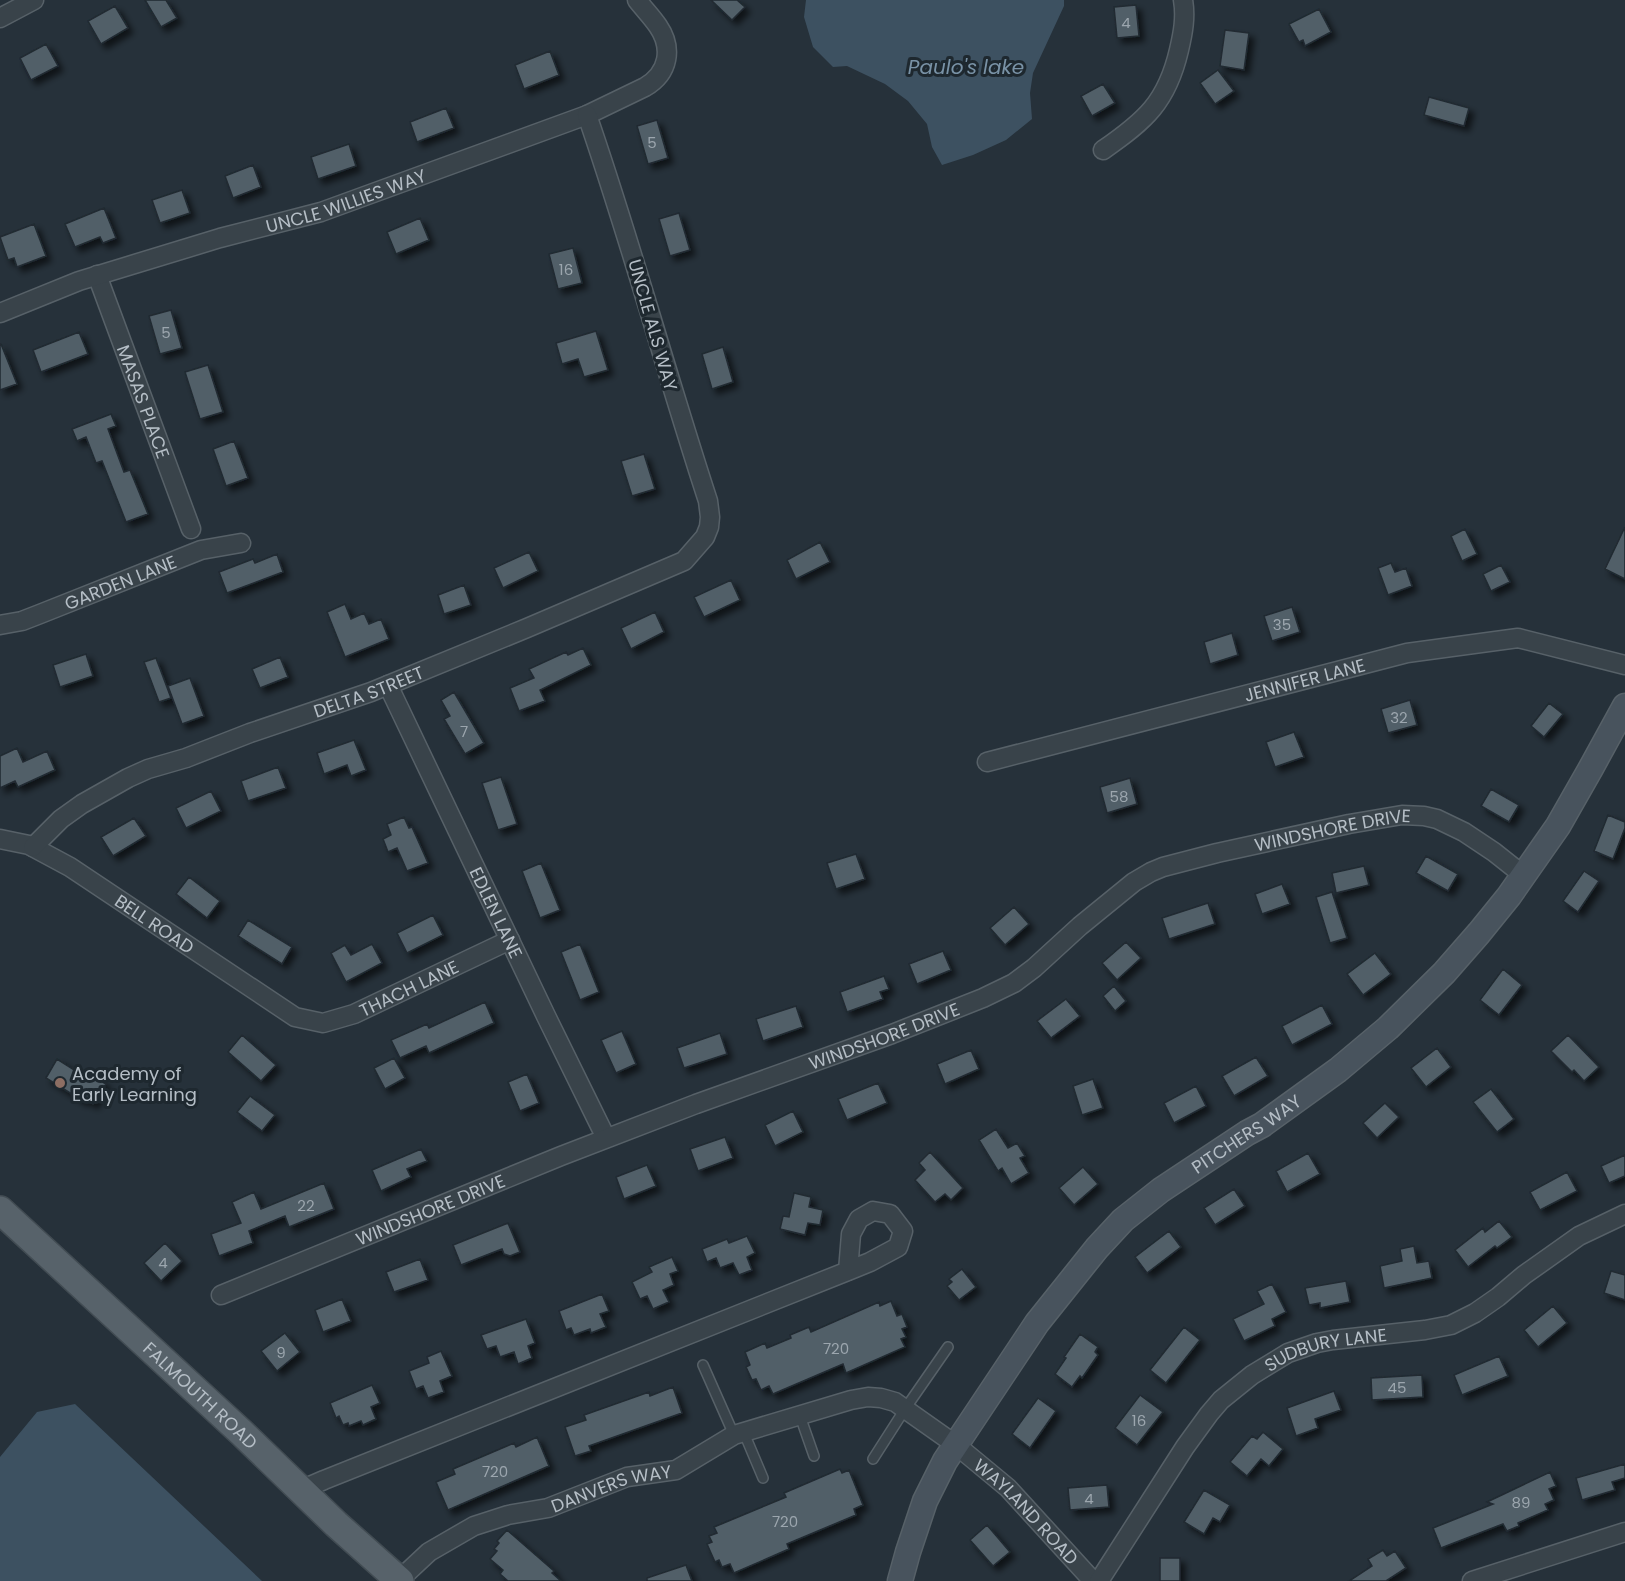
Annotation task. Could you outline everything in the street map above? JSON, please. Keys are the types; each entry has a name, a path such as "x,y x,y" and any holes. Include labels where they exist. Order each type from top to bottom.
{"main road":[{"name":"PITCHERS WAY","path":"900,1581 925,1501 945,1461 1037,1323 1097,1248 1123,1220 1161,1190 1262,1125 1338,1070 1388,1028 1444,973 1509,896 1558,826 1625,706"},
{"name":"FALMOUTH ROAD","path":"0,1210 400,1581"}],"street":[{"path":"0,18 33,0"},
{"name":"UNCLE WILLIES WAY","path":"0,313 97,276 220,238 321,212 587,115 653,82 661,75 667,52 665,43 659,27 637,0"},
{"path":"1103,150 1132,130 1165,93 1175,68 1182,40 1185,0"},
{"name":"UNCLE ALS WAY","path":"587,115 615,194 679,413 708,501 710,517 705,537"},
{"name":"MASAS PLACE","path":"97,276 191,528"},
{"name":"DELTA STREET","path":"33,847 61,819 82,804 128,778 388,685 527,628 684,561 705,537"},
{"name":"GARDEN LANE","path":"0,625 22,621 201,550 241,543"},
{"name":"JENNIFER LANE","path":"987,762 1407,653 1518,638 1625,665"},
{"name":"EDLEN LANE","path":"388,685 606,1138"},
{"name":"WINDSHORE DRIVE","path":"222,1295 606,1138 936,1018 1003,989 1034,968 1080,926 1134,882 1163,867 1349,824 1402,815 1437,819 1464,832 1523,875"},
{"name":"BELL ROAD","path":"0,839 33,847 70,867 295,1017 305,1020"},
{"name":"THACH LANE","path":"305,1020 323,1023 354,1014 510,940"},
{"name":"SUDBURY LANE","path":"1099,1581 1179,1456 1209,1414 1221,1400 1252,1375 1288,1353 1317,1343 1451,1325 1475,1313 1579,1236 1625,1214"},
{"path":"301,1490 848,1271"},
{"name":"DANVERS WAY","path":"400,1581 429,1552 474,1526 508,1515 548,1508 627,1477 676,1470 739,1434 851,1400 868,1397 895,1402 956,1445"},
{"name":"WAYLAND ROAD","path":"956,1445 1008,1488 1093,1581"},
{"path":"1472,1581 1625,1532"}],"lane":[{"path":"873,1459 904,1409 948,1347"},
{"path":"703,1365 763,1478"},
{"path":"800,1416 814,1456"}],"water":[{"name":"Paulo's lake","path":"806,0 1064,0 1064,6 1033,73 1030,93 1032,119 1006,140 973,155 942,165 932,147 927,124 908,101 885,84 847,66 833,67 813,47 804,17"},
{"path":"75,1404 262,1581 0,1581 0,1457 37,1412"}],"building":[{"path":"145,0 166,0 177,18 161,27"},
{"path":"711,0 737,0 745,7 732,20"},
{"path":"1136,5 1139,36 1117,38 1114,7"},
{"path":"115,6 128,28 101,44 88,21"},
{"path":"1319,9 1331,32 1305,46 1303,40 1299,42 1289,24"},
{"path":"1225,30 1249,33 1244,70 1220,66"},
{"path":"46,44 58,66 31,80 20,58"},
{"path":"550,51 559,75 524,89 515,65"},
{"path":"1218,70 1234,91 1215,104 1200,83"},
{"path":"1103,84 1115,103 1092,116 1081,96"},
{"path":"1429,97 1469,108 1464,126 1424,115"},
{"path":"446,108 454,128 417,142 410,122"},
{"path":"657,120 668,158 648,164 637,126"},
{"path":"349,144 356,166 318,179 311,157"},
{"path":"253,165 261,187 233,198 225,176"},
{"path":"182,190 190,213 160,223 152,200"},
{"path":"104,208 116,238 103,243 100,237 75,247 65,224"},
{"path":"679,213 690,250 670,256 659,219"},
{"path":"420,218 429,240 396,254 387,232"},
{"path":"34,224 46,256 17,267 14,258 8,260 0,237"},
{"path":"573,248 582,283 558,289 549,254"},
{"path":"171,310 182,348 160,354 149,316"},
{"path":"596,331 608,370 584,377 578,359 562,364 556,343"},
{"path":"79,332 88,354 41,372 33,350"},
{"path":"0,344 17,384 0,390"},
{"path":"723,347 733,382 712,389 702,354"},
{"path":"208,365 223,412 200,419 185,372"},
{"path":"111,414 116,426 108,429 124,472 130,470 148,514 126,522 102,461 96,463 86,437 77,441 72,429"},
{"path":"234,441 248,478 226,486 213,449"},
{"path":"644,454 655,489 632,496 621,461"},
{"path":"1625,527 1625,579 1605,569"},
{"path":"1465,529 1477,554 1462,561 1451,536"},
{"path":"820,542 830,562 796,579 787,560"},
{"path":"529,552 538,571 503,588 494,568"},
{"path":"277,554 283,572 227,593 219,572 253,559 255,563"},
{"path":"1391,563 1395,572 1406,568 1412,586 1388,595 1378,568"},
{"path":"1501,565 1510,582 1491,591 1483,574"},
{"path":"731,580 740,600 704,617 694,597"},
{"path":"464,585 471,605 444,614 438,595"},
{"path":"345,604 351,619 364,613 369,624 381,619 389,639 345,657 327,612"},
{"path":"1292,607 1300,632 1272,641 1264,616"},
{"path":"655,612 664,632 631,649 621,628"},
{"path":"1232,633 1238,655 1210,664 1204,642"},
{"path":"583,648 591,665 540,690 545,701 519,711 510,688 534,678 529,669 566,652 568,655"},
{"path":"86,654 93,676 60,687 53,665"},
{"path":"280,657 288,677 260,688 252,669"},
{"path":"156,658 171,698 159,702 144,662"},
{"path":"190,678 204,716 182,724 168,686"},
{"path":"454,692 484,743 465,754 444,719 450,716 441,700"},
{"path":"1410,700 1417,725 1388,733 1381,709"},
{"path":"1549,703 1563,714 1544,737 1531,726"},
{"path":"1294,732 1304,757 1275,767 1266,742"},
{"path":"354,740 366,770 351,776 347,765 324,774 317,753"},
{"path":"17,748 23,762 47,751 55,770 18,787 15,781 0,788 0,756"},
{"path":"278,767 286,788 248,801 241,781"},
{"path":"501,777 517,824 498,830 482,783"},
{"path":"1130,778 1137,804 1107,813 1100,787"},
{"path":"1491,789 1519,805 1509,822 1481,806"},
{"path":"211,791 221,811 186,828 176,808"},
{"path":"1608,815 1625,822 1625,828 1613,859 1594,851"},
{"path":"404,817 409,828 412,827 428,863 407,871 397,848 388,852 383,839 391,835 387,824"},
{"path":"134,818 146,836 113,856 101,837"},
{"path":"856,854 865,879 836,889 827,863"},
{"path":"1426,856 1458,874 1448,891 1416,873"},
{"path":"541,863 560,910 540,918 522,871"},
{"path":"1364,866 1369,885 1336,893 1332,873"},
{"path":"1584,871 1599,881 1578,912 1563,901"},
{"path":"189,877 220,901 207,918 176,894"},
{"path":"1282,884 1290,904 1262,914 1255,894"},
{"path":"1332,892 1347,938 1330,943 1316,897"},
{"path":"1208,903 1215,924 1169,939 1162,918"},
{"path":"1014,907 1029,924 1005,945 990,928"},
{"path":"433,915 443,935 407,953 397,933"},
{"path":"248,920 292,947 282,964 238,936"},
{"path":"1126,942 1141,958 1117,980 1102,963"},
{"path":"372,944 382,963 346,982 331,953 345,945 351,955"},
{"path":"580,944 599,992 580,1000 561,952"},
{"path":"943,951 951,970 917,984 909,964"},
{"path":"1375,953 1391,974 1363,995 1347,974"},
{"path":"1503,969 1522,985 1499,1015 1480,1000"},
{"path":"884,976 889,989 880,992 883,999 847,1012 840,992"},
{"path":"1114,986 1126,1001 1115,1011 1103,996"},
{"path":"1066,999 1080,1016 1051,1038 1037,1021"},
{"path":"485,1002 494,1023 429,1053 426,1046 400,1058 391,1040 427,1024 429,1028"},
{"path":"1322,1005 1332,1024 1292,1045 1282,1026"},
{"path":"796,1006 803,1027 763,1041 756,1019"},
{"path":"622,1031 636,1064 616,1073 601,1040"},
{"path":"720,1033 727,1054 684,1068 677,1048"},
{"path":"242,1035 276,1065 261,1081 228,1052"},
{"path":"1568,1035 1599,1067 1584,1081 1551,1051"},
{"path":"1437,1048 1451,1067 1426,1087 1411,1068"},
{"path":"971,1050 979,1069 945,1084 937,1064"},
{"path":"1256,1057 1268,1076 1234,1096 1222,1076"},
{"path":"394,1058 405,1078 385,1089 374,1068"},
{"path":"57,1059 90,1080 93,1076 106,1084 93,1104 84,1098 83,1101 46,1078"},
{"path":"527,1074 539,1103 520,1111 508,1082"},
{"path":"1093,1079 1103,1108 1082,1115 1073,1086"},
{"path":"878,1083 887,1103 847,1120 838,1099"},
{"path":"1196,1086 1206,1106 1174,1123 1164,1103"},
{"path":"1491,1089 1514,1119 1497,1132 1473,1102"},
{"path":"250,1096 275,1115 262,1131 237,1112"},
{"path":"1385,1103 1399,1117 1377,1138 1363,1123"},
{"path":"793,1111 803,1132 775,1146 765,1125"},
{"path":"996,1129 1008,1148 1017,1143 1025,1156 1020,1158 1029,1173 1011,1184 1002,1168 998,1171 979,1140"},
{"path":"725,1137 733,1158 698,1171 690,1149"},
{"path":"421,1149 427,1161 407,1169 411,1177 381,1191 372,1170"},
{"path":"930,1152 963,1188 951,1200 945,1194 935,1202 915,1180 925,1170 919,1163"},
{"path":"1308,1153 1320,1174 1287,1192 1276,1171"},
{"path":"1625,1155 1625,1176 1609,1183 1601,1166"},
{"path":"647,1165 656,1186 624,1199 616,1177"},
{"path":"1083,1167 1098,1184 1074,1205 1059,1188"},
{"path":"1567,1172 1577,1191 1540,1210 1530,1192"},
{"path":"324,1183 334,1209 289,1227 285,1216 249,1231 253,1243 219,1256 211,1234 241,1223 232,1202 254,1192 261,1209"},
{"path":"1234,1189 1245,1206 1215,1225 1204,1208"},
{"path":"794,1193 811,1197 809,1207 823,1210 820,1225 808,1223 805,1235 780,1229 783,1216 789,1217"},
{"path":"1499,1221 1512,1237 1497,1248 1495,1246 1468,1267 1455,1250 1483,1228 1485,1232"},
{"path":"508,1223 520,1252 510,1256 504,1254 502,1249 461,1265 453,1245"},
{"path":"1169,1231 1181,1247 1147,1273 1135,1257"},
{"path":"747,1236 755,1253 747,1257 752,1270 739,1275 733,1263 720,1268 716,1258 707,1262 702,1249 727,1239 729,1243"},
{"path":"165,1243 182,1261 161,1281 144,1263"},
{"path":"1414,1246 1417,1263 1429,1261 1432,1278 1384,1288 1380,1266 1402,1261 1400,1249"},
{"path":"672,1257 678,1271 670,1274 674,1285 663,1290 669,1302 653,1309 647,1296 640,1299 632,1282 652,1272 649,1267"},
{"path":"420,1259 428,1280 394,1292 386,1272"},
{"path":"962,1269 976,1287 959,1300 947,1286 952,1282 949,1279"},
{"path":"1611,1271 1625,1275 1625,1300 1604,1293"},
{"path":"1346,1281 1350,1302 1320,1308 1320,1303 1309,1305 1305,1288"},
{"path":"1272,1284 1286,1312 1272,1319 1275,1326 1244,1341 1233,1319 1264,1304 1257,1291"},
{"path":"602,1294 609,1311 600,1314 606,1327 591,1333 590,1329 574,1335 571,1328 566,1330 559,1311"},
{"path":"342,1299 351,1321 323,1332 315,1310"},
{"path":"891,1301 897,1316 902,1314 907,1327 902,1329 906,1337 901,1339 905,1347 846,1373 843,1364 773,1394 769,1386 761,1390 756,1379 752,1380 746,1367 750,1365 745,1352 765,1343 767,1348 809,1327 811,1332 879,1302 880,1306"},
{"path":"1553,1306 1567,1323 1538,1347 1524,1330"},
{"path":"526,1319 535,1343 528,1346 532,1358 518,1364 514,1352 500,1357 496,1346 487,1349 481,1335"},
{"path":"1184,1327 1200,1340 1166,1383 1150,1370"},
{"path":"285,1333 300,1352 277,1371 261,1351"},
{"path":"1080,1334 1098,1347 1095,1352 1098,1355 1082,1378 1080,1376 1072,1387 1055,1374"},
{"path":"441,1351 452,1376 440,1381 444,1392 428,1398 423,1386 416,1389 409,1371 429,1363 427,1357"},
{"path":"1499,1356 1508,1376 1462,1395 1454,1375"},
{"path":"1422,1375 1423,1397 1372,1400 1371,1378"},
{"path":"372,1385 380,1403 371,1407 376,1419 363,1425 361,1421 349,1426 348,1423 343,1425 339,1416 336,1418 330,1403"},
{"path":"673,1387 682,1413 589,1446 591,1451 575,1456 565,1427 586,1420 584,1415 649,1392 650,1396"},
{"path":"1334,1391 1341,1410 1315,1419 1318,1428 1296,1436 1287,1408"},
{"path":"1140,1395 1163,1412 1137,1445 1115,1428"},
{"path":"1038,1398 1056,1411 1030,1448 1012,1434"},
{"path":"1263,1432 1283,1449 1269,1466 1261,1459 1247,1476 1230,1462 1252,1436 1257,1439"},
{"path":"537,1437 549,1466 448,1510 436,1482 455,1474 453,1469 514,1443 516,1447"},
{"path":"1625,1464 1625,1478 1612,1482 1615,1490 1582,1500 1576,1478"},
{"path":"840,1469 842,1473 849,1470 863,1505 854,1509 856,1515 787,1544 789,1549 734,1573 730,1564 722,1567 719,1560 715,1562 707,1544 712,1542 709,1536 717,1533 714,1527 786,1497 784,1493"},
{"path":"1550,1472 1556,1486 1549,1489 1554,1500 1545,1504 1548,1510 1518,1523 1519,1526 1507,1531 1503,1524 1441,1548 1433,1528 1493,1504 1487,1502"},
{"path":"1107,1485 1109,1507 1070,1510 1068,1488"},
{"path":"1204,1490 1230,1505 1220,1522 1213,1518 1204,1534 1184,1522"},
{"path":"987,1525 1010,1552 993,1566 970,1540"},
{"path":"507,1530 554,1571 552,1573 561,1581 508,1581 500,1574 503,1570 490,1559 497,1551 494,1549 499,1543 497,1541"},
{"path":"1383,1550 1387,1556 1395,1551 1406,1568 1386,1581 1349,1581 1372,1566 1368,1559"},
{"path":"1160,1558 1180,1558 1180,1581 1160,1581"},
{"path":"686,1565 692,1581 647,1581 647,1578"}],"place":[{"name":"Academy of Early Learning","path":"60,1083"}]}
